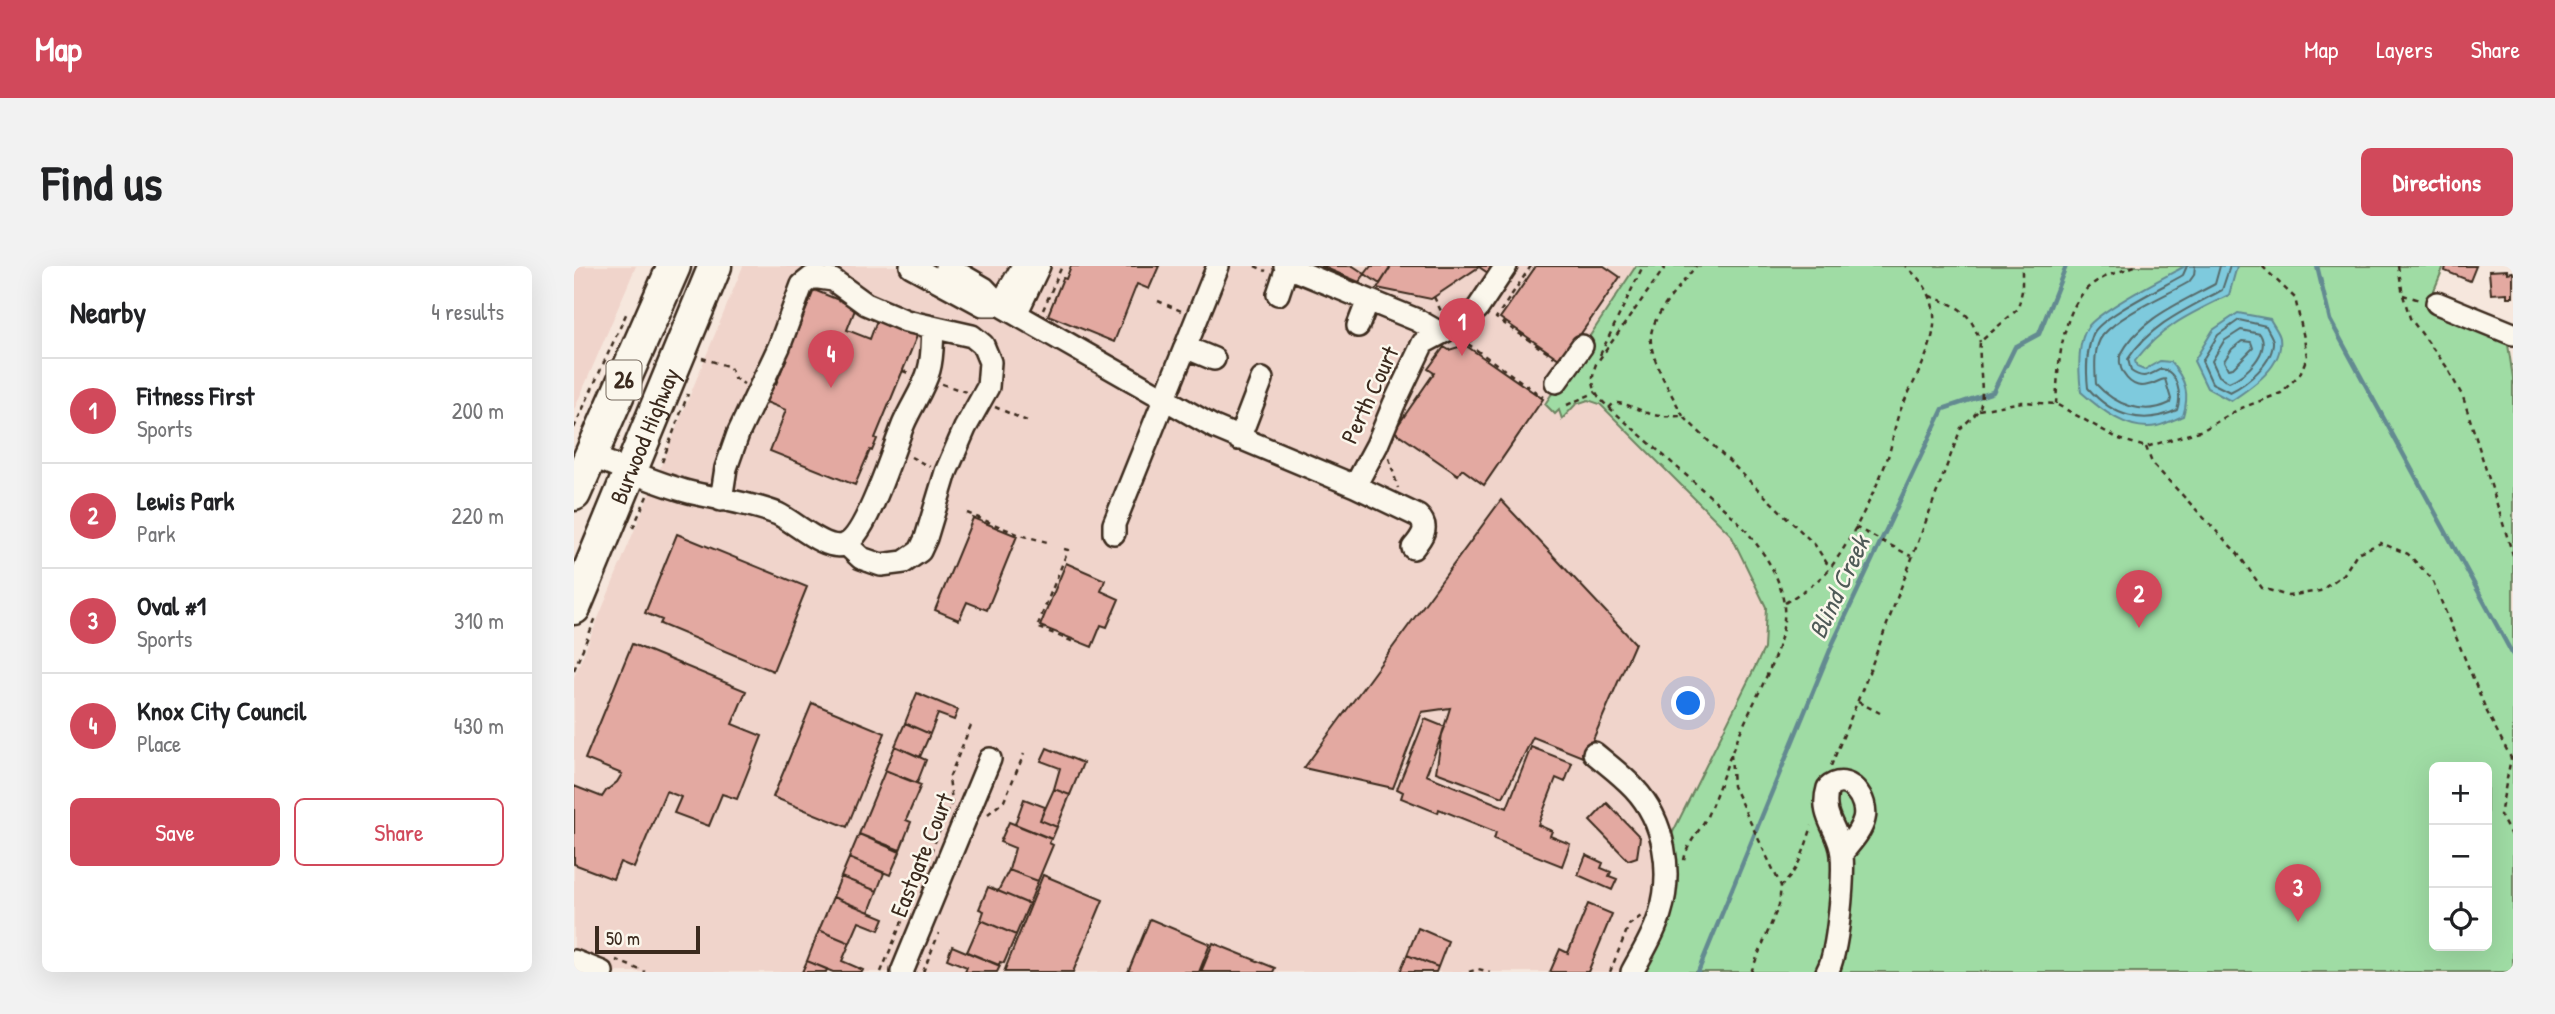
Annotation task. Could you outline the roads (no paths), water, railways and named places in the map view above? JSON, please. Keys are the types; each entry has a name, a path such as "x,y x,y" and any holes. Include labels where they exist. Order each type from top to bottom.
{"highway":[{"name":"Burwood Highway","path":"574,494 674,266"},
{"name":"Burwood Highway","path":"574,608 715,266"}],"street":[{"path":"911,266 984,305 1008,310"},
{"path":"946,266 984,288 1008,310 1164,400 1239,439 1355,486 1418,516 1423,523 1424,533 1413,548"},
{"path":"1008,310 1023,266"},
{"path":"1008,310 1039,266"},
{"path":"1114,533 1114,524 1217,266"},
{"path":"1278,294 1286,266 1417,320 1438,324"},
{"name":"Perth Court","path":"1355,486 1377,445 1423,343 1438,324 1471,331 1478,308 1506,266"},
{"path":"721,500 731,452 776,355 805,281 817,277 833,280 876,309 906,321 967,334 981,342 990,362 988,387 952,459 920,551 904,562 881,565 861,558 846,544"},
{"path":"1358,327 1368,300"},
{"path":"2430,302 2513,334"},
{"path":"591,456 672,487 769,511 820,540 838,545 846,544 858,532 872,505 903,424 926,379 931,363 933,328"},
{"path":"1185,347 1214,359"},
{"path":"1550,389 1576,354"},
{"path":"1239,439 1262,379"},
{"path":"1594,753 1627,781 1644,800 1659,830 1664,850 1666,871 1660,914 1632,972"},
{"name":"Eastgate Court","path":"902,972 990,759"},
{"path":"1827,972 1837,941 1842,853"},
{"path":"574,961 602,972"}],"water":[{"path":"2185,266 2237,266 2229,295 2166,330 2135,361 2137,367 2144,370 2160,361 2170,362 2185,387 2183,416 2157,426 2146,427 2115,418 2081,392 2080,360 2087,328 2104,313"},
{"path":"2238,313 2270,319 2279,336 2280,348 2272,367 2265,375 2231,401 2207,388 2194,361 2213,330"}],"waterway":[{"name":"Blind Creek","path":"1698,972 1833,643 1943,409 1993,392 2015,347 2039,334 2066,266"},
{"path":"2317,266 2330,320 2513,655"}],"place":[{"name":"Fitness First","path":"1462,356"},
{"name":"Knox City Council","path":"831,388"},
{"name":"Lewis Park","path":"2139,628"},
{"name":"Oval #1","path":"2298,922"}]}
